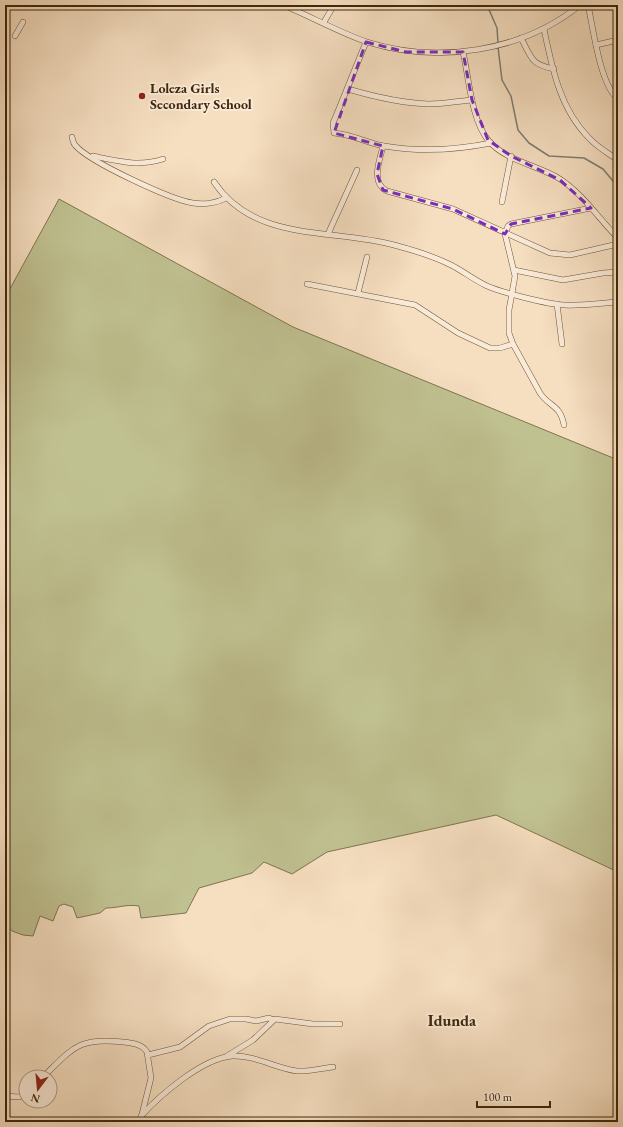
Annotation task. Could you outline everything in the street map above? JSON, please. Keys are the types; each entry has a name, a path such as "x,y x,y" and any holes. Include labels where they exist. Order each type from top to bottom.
{"street":[{"path":"284,5 366,42 406,52 431,54 463,52 522,38 544,29 580,5"},
{"path":"324,22 334,5"},
{"path":"588,5 596,45 606,80 611,91 618,99"},
{"path":"15,36 23,22"},
{"path":"544,29 564,102 574,121 590,139 618,160"},
{"path":"522,38 534,62 554,69"},
{"path":"596,45 618,40"},
{"path":"366,42 333,123 334,133 342,133 383,146 436,149 491,143"},
{"path":"463,52 472,100 479,122 491,143 511,156 560,180 591,208 618,238"},
{"path":"348,89 383,99 410,103 431,104 472,100"},
{"path":"72,137 76,146 123,175 187,202 207,203 226,198"},
{"path":"383,146 377,174 383,190 453,209 541,250 558,254 584,252 618,244"},
{"path":"90,156 134,164 148,164 163,159"},
{"path":"502,202 511,156"},
{"path":"328,234 357,170"},
{"path":"214,182 226,198 252,216 274,226 286,229 383,242 445,262 487,286 512,294 557,304 618,302"},
{"path":"564,424 556,407 543,398 513,344 509,333 508,316 515,280 505,234 508,226 511,224 591,208"},
{"path":"358,293 367,257"},
{"path":"514,270 563,280 618,272"},
{"path":"307,284 415,304 458,333 490,348 500,348 513,344"},
{"path":"557,304 562,344"},
{"path":"148,1055 180,1047 208,1026 230,1019 246,1019 256,1021 269,1018 274,1020 313,1024 340,1024"},
{"path":"141,1116 165,1092 183,1079 215,1061 226,1057 257,1037 274,1020"},
{"path":"51,1069 69,1051 90,1041 128,1042 143,1048 148,1055 151,1078 140,1122"},
{"path":"226,1057 253,1058 297,1071 333,1067"},
{"path":"5,1096 18,1097"}],"highlighted area":[{"path":"366,42 406,52 463,52 472,100 488,140 511,156 560,180 591,208 511,224 505,234 453,209 383,190 377,174 383,146 334,133"}],"green space":[{"path":"59,199 293,327 618,460 618,872 496,815 327,852 292,874 264,862 252,873 199,888 186,913 141,918 139,906 130,905 106,908 100,913 77,918 73,907 64,904 59,906 53,921 40,916 33,936 23,935 12,931 5,923 5,298"}],"waterway":[{"path":"487,5 497,28 498,43"},
{"path":"498,47 502,80 511,96 518,130 529,143 549,156 584,158 603,169 618,187"},
{"path":"615,1000 618,978"}],"place":[{"name":"Loleza Girls Secondary School","path":"142,96"}],"district":[{"name":"Idunda","path":"452,1020"}]}
